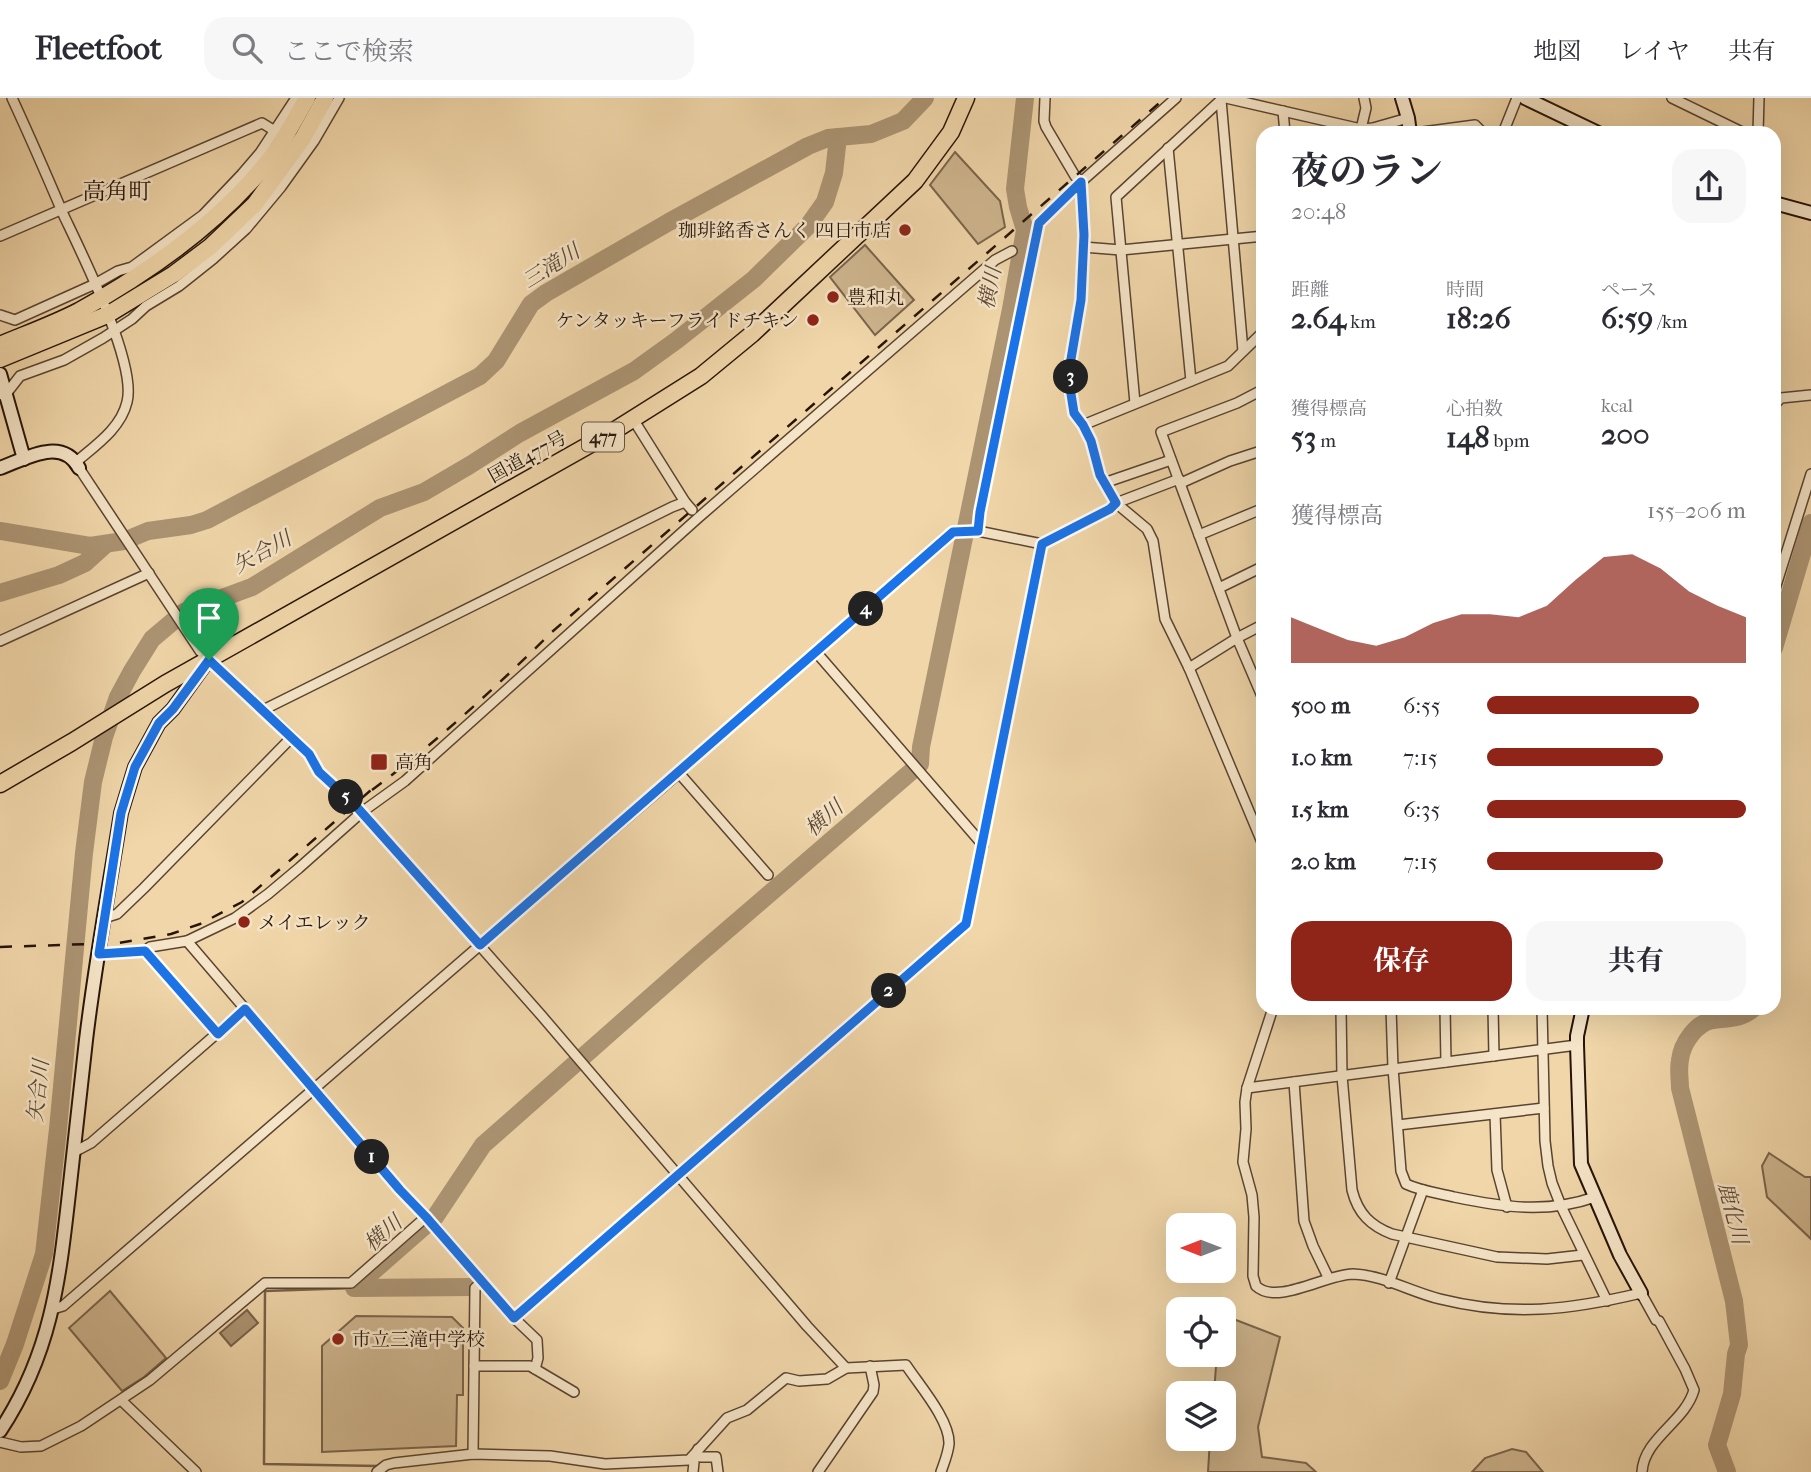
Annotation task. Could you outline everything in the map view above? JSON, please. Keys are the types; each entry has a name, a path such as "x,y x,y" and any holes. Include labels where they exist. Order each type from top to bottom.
{"highway":[{"path":"0,345 77,312 98,291 170,254 198,233 261,170 284,140 307,98"},
{"path":"0,359 107,315 174,274 210,247 255,204 303,138 325,98"},
{"name":"国道477号","path":"0,794 204,655 633,419 701,376 752,334 915,181 951,132 966,98"},
{"name":"国道477号","path":"0,783 72,743"}],"street":[{"path":"12,98 98,291 118,342 129,383 127,401 119,420 78,465"},
{"path":"0,315 15,320 98,291 118,271 132,267 203,215 242,174 296,98"},
{"path":"3,395 20,376 64,360 114,331 214,259 246,229 281,187 314,141 339,98"},
{"path":"1045,98 1044,121 1049,134 1081,182 1081,300 1071,359 1074,413 1091,441 1104,483 1116,503 1147,529 1153,541 1166,619 1256,828"},
{"path":"978,531 1039,223 1176,98"},
{"path":"1362,126 1366,107 1364,98"},
{"path":"1402,98 1411,126"},
{"path":"1506,126 1517,98"},
{"path":"1525,98 1583,126"},
{"path":"1672,98 1730,126"},
{"path":"1758,126 1759,98"},
{"path":"1223,99 1342,126"},
{"path":"1135,403 1116,197 1223,99"},
{"path":"1223,99 1243,351"},
{"path":"1283,111 1284,126"},
{"path":"1380,126 1408,118"},
{"path":"0,236 262,123 275,131"},
{"path":"1168,148 1191,381"},
{"path":"1781,205 1811,213"},
{"path":"1083,247 1121,250 1256,237"},
{"path":"99,954 145,951 150,947 187,941 235,918 268,894 362,812 405,781 708,509 995,260 1012,251"},
{"path":"1083,425 1228,366 1256,339"},
{"path":"0,374 3,395 24,459"},
{"path":"1256,393 1161,432 1237,638 1256,677"},
{"path":"1781,399 1811,395"},
{"path":"633,419 692,510"},
{"path":"0,468 50,450 63,452 78,465 204,655 292,737 309,754 319,772 362,812 846,1368"},
{"path":"53,1309 63,1306 79,1293 953,532 978,531 1042,544 1110,509 1116,503 1256,453"},
{"path":"1104,483 1171,460"},
{"path":"1781,570 1811,474"},
{"path":"263,710 685,502"},
{"path":"1199,535 1256,511"},
{"path":"514,1318 966,924 1042,544"},
{"path":"1219,588 1256,570"},
{"path":"0,641 141,578 148,572"},
{"path":"1189,668 1256,628"},
{"path":"816,652 983,845"},
{"path":"0,1431 12,1413 36,1363 53,1309 86,1040 121,813 135,767 159,723 173,709 204,655"},
{"path":"104,918 117,914 292,737"},
{"path":"679,773 768,875"},
{"path":"187,941 400,1190 429,1219 514,1318 537,1340 538,1358 535,1369"},
{"path":"145,951 218,1034"},
{"path":"74,1152 92,1143 245,1009"},
{"path":"1271,1015 1247,1088 1242,1162 1252,1195 1253,1276 1255,1283 1263,1291 1297,1289 1343,1274 1356,1274 1439,1299 1516,1310 1557,1309 1641,1293"},
{"path":"1341,1015 1342,1076 1354,1199 1363,1215 1374,1226 1406,1238 1497,1257 1547,1259 1583,1255"},
{"path":"1391,1015 1401,1171 1409,1186 1507,1207 1561,1206 1595,1197"},
{"path":"1445,1015 1446,1062"},
{"path":"1493,1015 1494,1056"},
{"path":"1542,1015 1548,1166 1561,1206 1607,1301"},
{"path":"1582,1015 1577,1036 1581,1164 1620,1255 1679,1357 1694,1390 1690,1401 1648,1451 1642,1461 1642,1472"},
{"path":"1247,1088 1577,1045"},
{"path":"1294,1082 1304,1221 1328,1278"},
{"path":"1398,1125 1545,1108"},
{"path":"1495,1114 1497,1170 1507,1207"},
{"path":"1390,1283 1423,1190"},
{"path":"0,1442 21,1447 41,1446 81,1426 150,1380 265,1283 351,1283 429,1219"},
{"path":"473,1454 475,1288 482,1282"},
{"path":"377,1472 394,1463 473,1454 550,1456 605,1464 656,1467 689,1460 727,1418 747,1410 786,1378 799,1381 827,1379 846,1368 906,1365 941,1419 948,1436 948,1450 941,1472"},
{"path":"474,1366 527,1366 575,1392"},
{"path":"818,1472 873,1392 870,1366"},
{"path":"121,1400 196,1472"},
{"path":"693,1472 695,1453"},
{"path":"695,1453 701,1457 716,1457 718,1472"},
{"path":"583,1472 586,1462"}],"shaded area":[{"path":"955,152 1000,201 1005,227 978,244 930,185"},
{"path":"865,245 914,300 875,335 830,277"},
{"path":"1769,1153 1805,1177 1811,1177 1811,1239 1767,1197 1762,1166"},
{"path":"110,1291 166,1358 122,1391 69,1328"},
{"path":"247,1310 258,1323 231,1346 220,1333"},
{"path":"356,1316 452,1317 463,1328 463,1395 457,1395 456,1446 322,1452 322,1346"},
{"path":"1236,1320 1280,1337 1258,1427 1262,1457 1306,1463 1316,1472 1208,1472 1209,1451 1236,1451 1236,1381 1215,1381 1216,1367 1236,1367"},
{"path":"1512,1449 1526,1452 1543,1472 1472,1472 1485,1458"}],"waterway":[{"name":"三滝川","path":"0,531 90,546 124,541 148,531 207,520 480,376 496,361 531,304 546,293 808,146 828,138 871,134 903,121 925,98"},
{"name":"横川","path":"472,1287 354,1288 435,1217 483,1145 920,764 921,747 1025,230 1015,189 1025,98"},
{"name":"矢合川","path":"0,1381 44,1254 93,782 104,737 118,697 152,639 184,612 252,587 380,508 424,492 520,433 634,371 677,340 754,279 808,226 825,202 834,173 838,137"},
{"name":"鹿化川","path":"1781,624 1811,523"},
{"name":"三滝川","path":"0,593 59,575 85,563 106,544"},
{"name":"鹿化川","path":"1727,1472 1717,1445 1732,1394 1739,1345 1734,1301 1680,1088 1679,1067 1681,1054 1696,1029 1713,1020 1742,1015"},
{"path":"354,1288 265,1291 264,1464 378,1466"}],"railway":[{"path":"372,790 442,734 552,632 1165,98"},
{"path":"0,947 119,943 171,934 200,924 242,902 378,784"}],"place":[{"name":"珈琲銘香さんく 四日市店","path":"905,230"},
{"name":"豊和丸","path":"833,297"},
{"name":"ケンタッキーフライドチキン","path":"813,320"},
{"name":"高角","path":"379,762"},
{"name":"メイエレック","path":"244,922"},
{"name":"市立三滝中学校","path":"338,1339"}],"district":[{"name":"高角町","path":"117,191"}],"route":[{"path":"1081,182 1084,235 1081,300 1071,359 1071,394 1074,413 1091,441 1100,475 1116,503 1110,509 1042,544 966,924 514,1318 245,1009 218,1034 145,951 99,954 121,813 135,767 159,723 173,709 209,660 309,754 319,772 355,805 480,945 953,532 978,531 1039,223 1081,182"}]}
